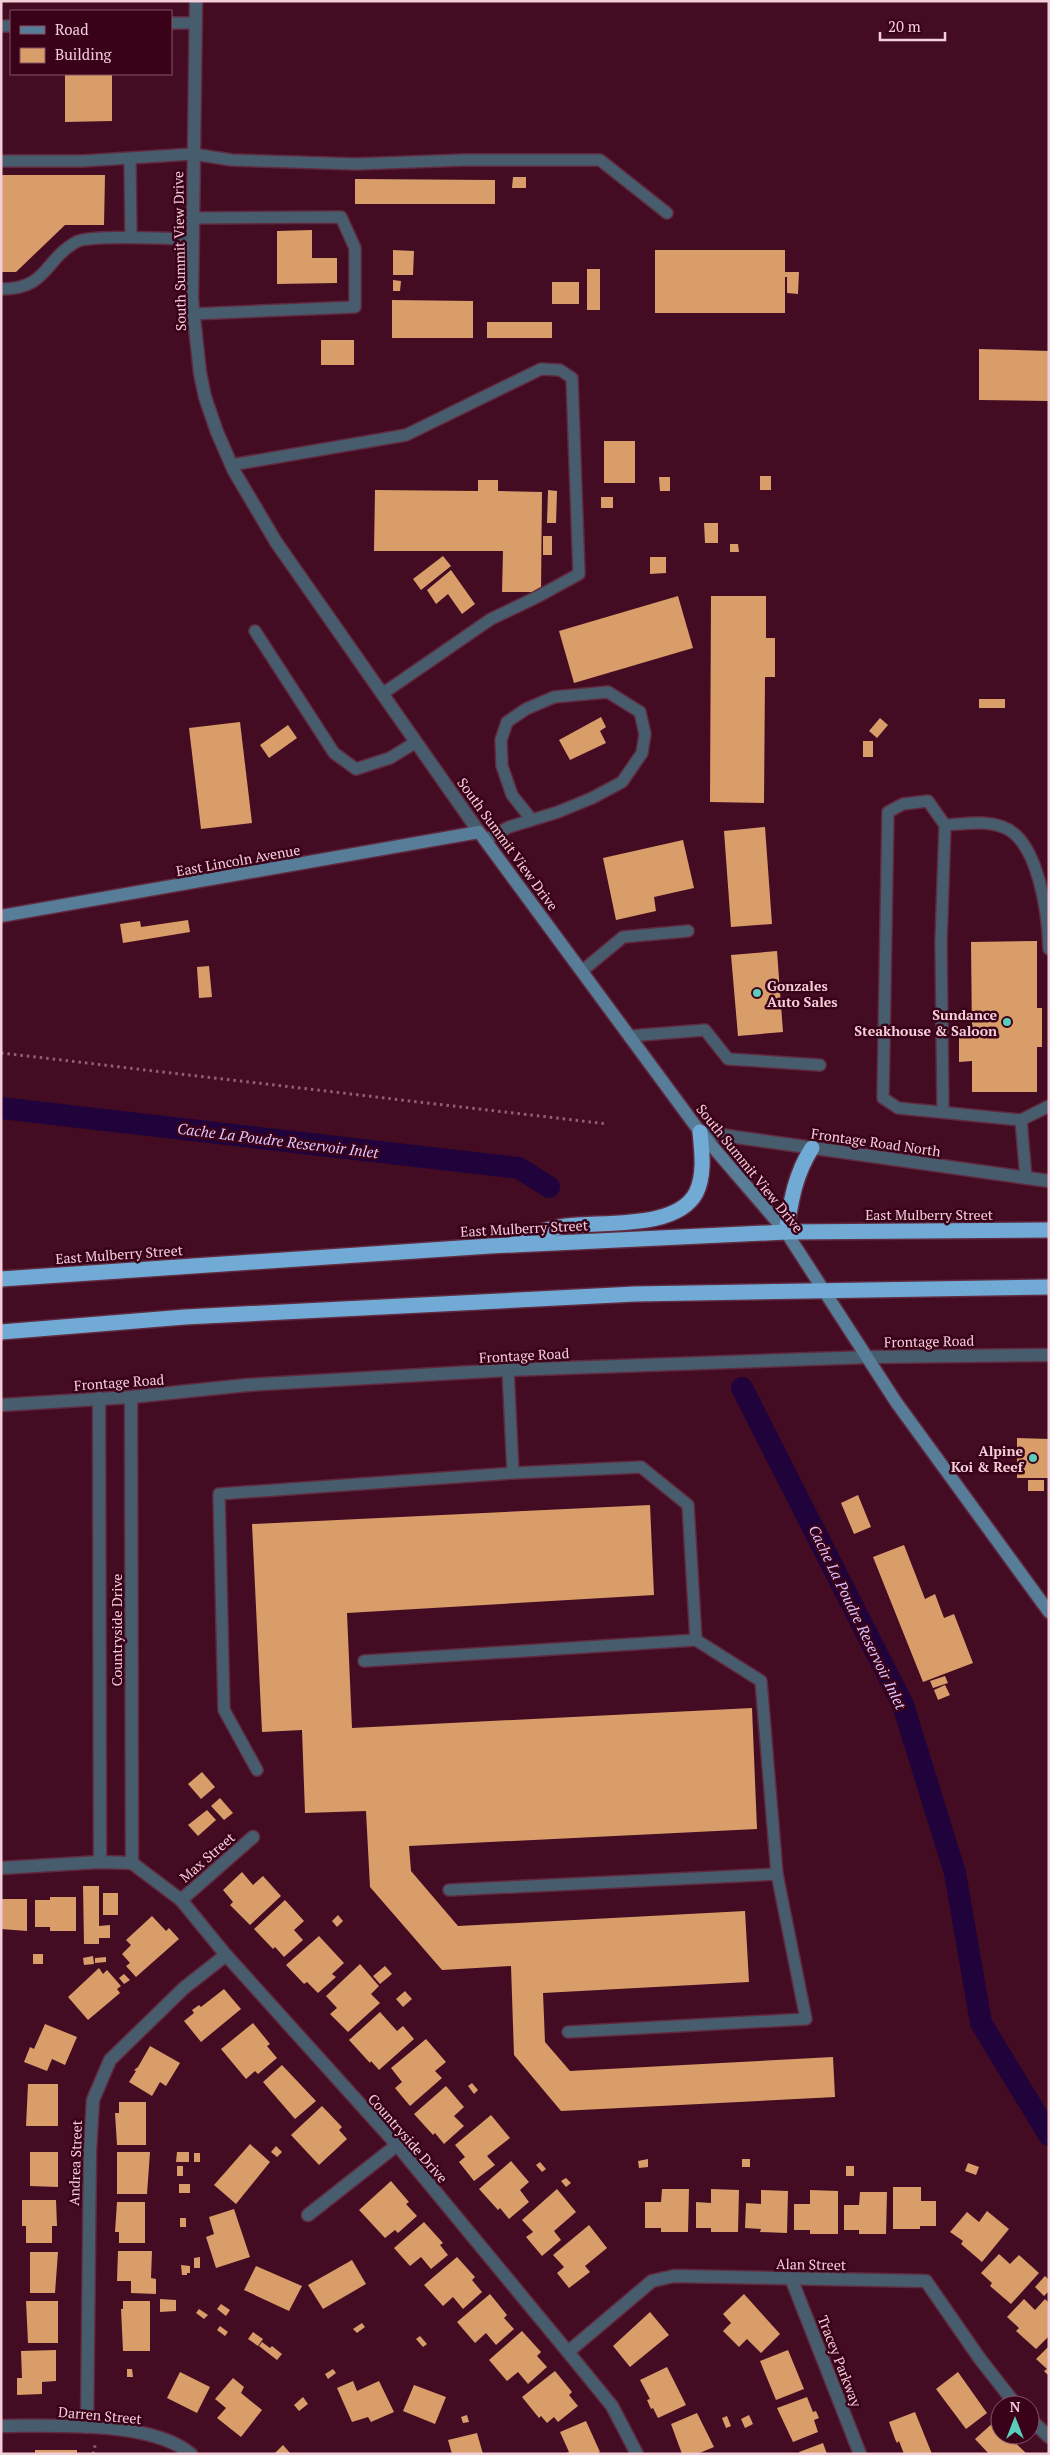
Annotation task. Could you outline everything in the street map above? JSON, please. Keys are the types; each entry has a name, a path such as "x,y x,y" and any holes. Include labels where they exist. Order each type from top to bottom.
{"highway":[{"path":"490,1246 564,1226 647,1220 664,1216 688,1204 696,1192 701,1177 700,1132"},
{"path":"786,1232 794,1185 802,1164 812,1148"},
{"name":"East Mulberry Street","path":"1,1279 490,1246 786,1232 1049,1230"},
{"path":"1,1332 185,1317 635,1294 1049,1287"}],"street":[{"name":"South Summit View Drive","path":"196,1 192,218 193,314 205,397 216,432 231,465 276,542 482,836 700,1132 786,1232 822,1290 869,1357 896,1402 1049,1612"},
{"name":"East Lincoln Avenue","path":"1,916 482,836"},
{"name":"Frontage Road North","path":"700,1132 1049,1181"},
{"name":"Frontage Road","path":"1,1405 131,1396 246,1385 508,1370 869,1357 1049,1355"},
{"name":"Countryside Drive","path":"131,1396 132,1863 181,1900 226,1955 396,2145 612,2406 637,2454"},
{"name":"Countryside Drive","path":"99,1398 100,1862"},
{"name":"Max Street","path":"181,1900 253,1837"},
{"path":"1,1868 100,1862 132,1863"},
{"name":"Andrea Street","path":"87,2427 90,2150 93,2100 110,2060 184,1988 226,1955"},
{"path":"308,2215 396,2145"},
{"name":"Alan Street","path":"568,2352 652,2282 674,2276 926,2281 980,2360 1008,2395"},
{"name":"Tracey Parkway","path":"791,2278 860,2454"},
{"name":"Darren Street","path":"1,2426 87,2427 139,2431 185,2448 191,2454"}],"lane":[{"path":"172,23 196,23"},
{"path":"1,161 130,159 193,154 232,160 356,164 464,160 600,160 667,213"},
{"path":"130,159 131,237"},
{"path":"192,218 341,217 355,248 355,307 193,314"},
{"path":"1,289 30,286 78,241 131,237 192,239"},
{"path":"231,465 406,435 541,369 560,370 572,378 579,574 538,597 491,619 382,694"},
{"path":"255,631 334,754 356,769 390,758 416,742"},
{"path":"482,836 532,820 592,798 622,782 642,754 645,734 640,712 608,692 554,697 526,709 507,722 501,740 502,766 512,795 532,820"},
{"path":"943,1112 940,942 946,825 928,801 903,804 888,812 883,1098 898,1108 1022,1120 1049,1106"},
{"path":"946,825 980,823 1004,828 1022,841 1031,856 1048,924 1049,949"},
{"path":"582,971 623,936 688,932"},
{"path":"629,1036 705,1030 728,1059 820,1065"},
{"path":"1022,1120 1026,1178"},
{"path":"508,1370 513,1473"},
{"path":"257,1770 224,1710 219,1494 513,1473 641,1467 688,1505 696,1640"},
{"path":"364,1661 696,1640 761,1681 777,1874 806,2019 568,2032"},
{"path":"449,1890 777,1874"}],"path":[{"path":"1,1053 607,1124"}],"building":[{"path":"65,75 112,75 112,121 65,122"},
{"path":"1,175 105,175 104,225 65,225 16,272 1,272"},
{"path":"513,177 526,177 526,188 512,188"},
{"path":"355,179 495,180 495,204 355,204"},
{"path":"312,230 312,258 337,258 337,283 277,284 277,231"},
{"path":"393,250 414,251 413,275 393,275"},
{"path":"655,250 785,250 785,272 799,272 798,294 787,293 787,277 785,277 785,313 655,313"},
{"path":"587,269 600,269 600,310 587,310"},
{"path":"393,280 401,281 400,291 393,291"},
{"path":"552,282 579,282 579,304 552,304"},
{"path":"392,300 473,301 473,338 392,338"},
{"path":"487,322 552,322 552,338 487,338"},
{"path":"321,340 354,340 354,365 321,365"},
{"path":"979,349 1049,351 1049,401 979,400"},
{"path":"604,441 635,441 635,483 604,483"},
{"path":"760,476 771,476 771,490 760,490"},
{"path":"659,477 670,477 670,491 660,491"},
{"path":"478,480 498,480 498,491 542,492 541,592 502,592 503,551 374,551 375,490 478,491"},
{"path":"548,490 557,491 556,523 547,523"},
{"path":"601,497 613,497 613,508 601,508"},
{"path":"704,523 718,523 718,543 705,543"},
{"path":"543,536 552,536 552,555 543,555"},
{"path":"730,544 738,544 739,552 730,552"},
{"path":"443,556 451,566 421,590 413,579"},
{"path":"650,557 666,557 666,573 650,574"},
{"path":"451,570 475,604 462,614 448,594 436,604 427,590"},
{"path":"678,596 693,648 574,683 559,631"},
{"path":"711,596 766,596 766,638 775,638 775,677 765,677 764,803 710,802"},
{"path":"979,699 1005,699 1005,708 979,708"},
{"path":"601,717 606,727 600,731 606,743 570,760 559,740"},
{"path":"880,718 888,725 877,738 869,731"},
{"path":"240,722 252,823 201,829 189,728"},
{"path":"288,725 297,738 269,758 260,745"},
{"path":"863,741 873,741 873,757 863,757"},
{"path":"765,827 772,924 731,927 724,831"},
{"path":"683,840 694,888 654,897 656,911 616,920 603,858"},
{"path":"188,920 190,932 123,943 120,924 140,921 141,927"},
{"name":"Sundance Steakhouse & Saloon","path":"1037,941 1037,1008 1042,1008 1042,1047 1037,1047 1037,1092 972,1092 972,1061 959,1062 959,1037 972,1037 971,942"},
{"name":"Gonzales Auto Sales","path":"777,951 783,1032 738,1036 731,955"},
{"path":"209,966 212,997 199,998 197,967"},
{"name":"Alpine Koi & Reef","path":"1017,1438 1049,1439 1049,1478 1017,1478"},
{"path":"1028,1480 1044,1480 1044,1491 1028,1491"},
{"path":"858,1495 871,1527 854,1534 841,1503"},
{"path":"650,1505 654,1595 347,1613 352,1728 752,1708 757,1829 409,1846 411,1871 458,1926 745,1911 749,1982 543,1993 545,2042 570,2071 833,2057 835,2097 561,2111 514,2055 511,1966 442,1970 370,1887 366,1811 305,1813 302,1730 262,1732 252,1524"},
{"path":"904,1545 925,1599 935,1594 944,1618 954,1614 973,1663 923,1682 873,1557"},
{"path":"945,1676 948,1683 933,1688 930,1681"},
{"path":"945,1685 950,1695 938,1700 934,1690"},
{"path":"202,1772 215,1787 201,1799 188,1784"},
{"path":"220,1798 233,1813 224,1820 211,1806"},
{"path":"207,1810 216,1820 198,1836 188,1825"},
{"path":"242,1872 253,1885 263,1876 281,1896 250,1925 230,1905 233,1902 223,1890"},
{"path":"83,1886 99,1886 99,1926 110,1925 110,1938 99,1938 99,1944 84,1944"},
{"path":"103,1893 118,1893 118,1915 103,1915"},
{"path":"50,1897 76,1897 76,1931 50,1931 50,1927 35,1927 35,1900 50,1900"},
{"path":"1,1899 27,1899 27,1931 1,1929"},
{"path":"285,1900 304,1921 294,1930 303,1940 284,1957 275,1947 273,1949 254,1929"},
{"path":"338,1915 343,1921 337,1927 332,1921"},
{"path":"152,1916 166,1931 169,1928 179,1939 136,1977 126,1966 130,1963 122,1954 131,1945 126,1940"},
{"path":"319,1936 344,1963 332,1974 336,1977 318,1993 307,1982 304,1984 286,1965"},
{"path":"33,1954 43,1954 43,1964 33,1964"},
{"path":"93,1956 94,1964 84,1965 83,1958"},
{"path":"106,1957 106,1962 95,1963 95,1958"},
{"path":"360,1964 379,1986 371,1994 380,2003 348,2032 330,2014 337,2008 326,1996"},
{"path":"385,1966 392,1974 380,1984 373,1976"},
{"path":"99,1968 103,1974 107,1970 121,1986 117,1989 120,1993 88,2020 68,1997"},
{"path":"124,1974 130,1980 124,1984 119,1978"},
{"path":"224,1989 241,2009 201,2042 184,2021 194,2013 192,2010 199,2005 201,2007"},
{"path":"405,1991 412,1999 403,2007 396,1999"},
{"path":"380,2012 397,2031 403,2026 414,2039 379,2070 349,2040"},
{"path":"253,2023 270,2044 267,2046 277,2058 258,2074 255,2071 246,2079 221,2049"},
{"path":"45,2024 77,2037 65,2065 52,2059 47,2071 24,2062 30,2047 34,2049"},
{"path":"426,2039 446,2062 435,2071 442,2078 410,2106 395,2088 402,2082 391,2068"},
{"path":"150,2046 180,2063 166,2086 160,2082 152,2096 129,2082 136,2071 134,2070 138,2067"},
{"path":"282,2065 316,2101 295,2119 263,2082"},
{"path":"472,2083 478,2090 474,2094 468,2086"},
{"path":"28,2084 58,2084 58,2126 26,2126"},
{"path":"446,2086 464,2107 454,2116 464,2126 444,2144 414,2114"},
{"path":"119,2102 146,2102 146,2145 117,2145 115,2113 119,2113"},
{"path":"322,2106 342,2127 339,2130 347,2139 319,2165 291,2135"},
{"path":"491,2115 510,2138 487,2156 495,2165 474,2181 459,2162 465,2157 455,2145"},
{"path":"250,2144 270,2162 236,2204 214,2185"},
{"path":"276,2146 282,2152 277,2157 271,2152"},
{"path":"30,2152 58,2152 58,2187 30,2186"},
{"path":"117,2152 150,2152 147,2194 117,2194"},
{"path":"177,2152 189,2152 189,2162 176,2162"},
{"path":"194,2153 200,2153 200,2162 194,2162"},
{"path":"648,2159 648,2167 639,2168 638,2161"},
{"path":"742,2159 750,2159 750,2167 742,2167"},
{"path":"511,2161 529,2182 520,2190 529,2202 509,2219 479,2189"},
{"path":"540,2162 546,2169 542,2172 536,2165"},
{"path":"968,2163 979,2167 976,2175 965,2171"},
{"path":"177,2166 183,2166 183,2176 177,2176"},
{"path":"846,2166 854,2166 854,2176 846,2176"},
{"path":"566,2178 571,2183 566,2187 561,2181"},
{"path":"391,2181 409,2202 406,2204 417,2216 398,2233 395,2230 385,2238 359,2210"},
{"path":"179,2184 190,2184 190,2193 179,2193"},
{"path":"893,2187 921,2187 921,2201 936,2201 936,2226 920,2226 920,2229 893,2229"},
{"path":"557,2189 576,2212 554,2231 561,2240 542,2256 526,2237 533,2232 522,2220"},
{"path":"662,2189 689,2189 688,2232 661,2232 661,2228 645,2228 645,2202 661,2202"},
{"path":"711,2189 739,2190 738,2232 711,2232 711,2228 696,2228 696,2202 711,2203"},
{"path":"761,2190 788,2191 787,2233 760,2232 761,2229 745,2228 746,2203 761,2204"},
{"path":"810,2190 838,2191 838,2234 810,2234 810,2230 794,2230 794,2204 810,2204"},
{"path":"860,2192 887,2192 886,2234 859,2234 859,2230 844,2230 844,2205 859,2205"},
{"path":"22,2200 56,2200 57,2226 52,2226 52,2243 26,2243 26,2226 22,2226"},
{"path":"117,2202 145,2202 145,2243 119,2243 119,2232 115,2232"},
{"path":"234,2209 250,2257 216,2268 206,2237 214,2234 209,2217"},
{"path":"987,2211 1009,2229 982,2262 961,2244 963,2241 950,2232 967,2212 979,2222"},
{"path":"180,2218 186,2218 186,2227 180,2227"},
{"path":"424,2222 443,2243 440,2245 448,2255 431,2269 421,2257 410,2266 394,2248"},
{"path":"589,2225 607,2248 585,2266 590,2272 569,2288 557,2273 564,2267 553,2255"},
{"path":"118,2251 152,2251 151,2278 156,2279 156,2294 131,2293 131,2281 117,2281"},
{"path":"30,2252 58,2252 55,2293 30,2293"},
{"path":"999,2254 1010,2264 1019,2255 1039,2273 1011,2304 990,2286 992,2283 981,2273"},
{"path":"200,2257 200,2268 194,2268 194,2258"},
{"path":"457,2257 475,2277 472,2280 482,2292 463,2309 453,2297 443,2306 424,2285"},
{"path":"352,2260 366,2284 323,2309 308,2285"},
{"path":"181,2265 190,2266 190,2273 182,2275"},
{"path":"256,2266 302,2286 289,2311 244,2290"},
{"path":"1045,2276 1049,2280 1049,2291 1044,2296 1035,2287"},
{"path":"490,2294 507,2315 504,2318 514,2329 496,2345 486,2333 475,2343 457,2322"},
{"path":"744,2294 780,2334 761,2353 747,2339 739,2347 723,2331 731,2323 723,2314"},
{"path":"160,2299 176,2300 176,2311 160,2312"},
{"path":"1024,2299 1035,2310 1045,2299 1049,2303 1049,2336 1036,2349 1016,2331 1019,2328 1007,2317"},
{"path":"26,2301 58,2301 58,2343 28,2343"},
{"path":"123,2301 150,2301 150,2351 123,2351 121,2309 123,2309"},
{"path":"221,2304 230,2310 226,2316 217,2309"},
{"path":"199,2309 208,2315 204,2319 196,2313"},
{"path":"650,2312 669,2335 630,2367 613,2346"},
{"path":"362,2323 365,2327 357,2333 353,2329"},
{"path":"220,2326 228,2332 225,2336 217,2330"},
{"path":"522,2331 541,2352 537,2356 547,2367 528,2384 518,2372 507,2381 489,2360"},
{"path":"253,2332 263,2339 258,2346 248,2339"},
{"path":"420,2336 427,2344 423,2347 416,2339"},
{"path":"262,2342 270,2348 272,2346 282,2354 277,2360 259,2346"},
{"path":"1049,2346 1049,2376 1044,2371 1047,2369 1036,2359"},
{"path":"56,2350 56,2381 42,2382 42,2394 17,2395 17,2378 22,2378 21,2351"},
{"path":"788,2350 804,2389 776,2400 760,2361"},
{"path":"667,2367 686,2405 658,2418 653,2408 651,2409 647,2400 650,2399 640,2380"},
{"path":"127,2369 132,2369 133,2377 127,2377"},
{"path":"333,2369 336,2373 328,2379 325,2374"},
{"path":"555,2371 572,2392 569,2395 578,2406 558,2422 554,2417 547,2423 541,2416 539,2418 522,2397"},
{"path":"180,2372 210,2387 197,2413 167,2398"},
{"path":"958,2372 987,2413 966,2429 936,2389"},
{"path":"233,2378 244,2387 241,2393 262,2410 241,2437 217,2418 226,2408 215,2399"},
{"path":"353,2381 357,2391 379,2381 394,2412 371,2422 368,2417 352,2422 337,2388"},
{"path":"414,2385 446,2397 435,2424 403,2411"},
{"path":"303,2397 308,2404 299,2411 294,2405"},
{"path":"807,2397 813,2412 816,2411 819,2418 814,2420 818,2432 793,2442 777,2408"},
{"path":"915,2412 932,2454 904,2454 899,2441 897,2443 895,2439 889,2422"},
{"path":"697,2413 714,2447 697,2454 682,2454 671,2424"},
{"path":"467,2415 469,2422 463,2423 461,2417"},
{"path":"749,2415 753,2424 745,2428 741,2419"},
{"path":"727,2416 731,2426 726,2428 722,2418"},
{"path":"586,2421 600,2452 596,2454 564,2454 569,2452 560,2432"},
{"path":"990,2426 990,2445 1018,2445 1027,2454 989,2454 975,2439"},
{"path":"477,2433 483,2454 452,2454 448,2440"},
{"path":"823,2443 827,2454 800,2454 799,2452"},
{"path":"283,2445 291,2454 274,2454"},
{"path":"35,2450 77,2450 77,2454 35,2454"}],"waterway":[{"name":"Cache La Poudre Reservoir Inlet","path":"1,1108 519,1168 549,1187"},
{"name":"Cache La Poudre Reservoir Inlet","path":"742,1388 903,1705 955,1873 981,2023 1049,2135"}],"place":[{"name":"Gonzales Auto Sales","path":"757,993"},
{"name":"Sundance Steakhouse & Saloon","path":"1007,1022"},
{"name":"Alpine Koi & Reef","path":"1033,1458"}]}
